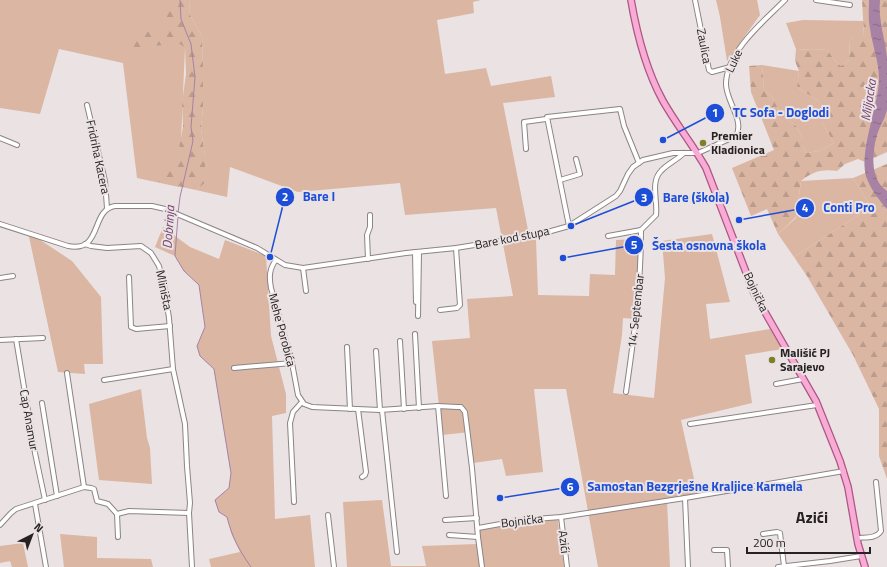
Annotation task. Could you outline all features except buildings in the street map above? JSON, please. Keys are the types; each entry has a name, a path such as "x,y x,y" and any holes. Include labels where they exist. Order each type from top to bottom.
{"main road":[{"name":"Bojnička","path":"631,0 637,33 651,77 663,101 677,124 698,153 706,168 754,293 817,405 844,471 857,538 865,567"}],"street":[{"name":"Zaulica","path":"696,0 708,69 712,72 730,67"},
{"name":"Luke","path":"698,153 734,137 738,133 739,127 729,99 726,84 730,67 740,48 752,32 779,2 785,0"},
{"path":"816,0 850,5"},
{"name":"Fridriha Kacera","path":"87,105 105,181 108,208"},
{"path":"526,149 524,122 546,119 547,117 620,109 622,110 624,126 639,163 643,160 672,153 698,153"},
{"path":"546,119 569,226"},
{"path":"0,138 17,145"},
{"path":"608,236 641,230 656,214 656,189 658,174 684,153"},
{"path":"560,180 580,174 576,159"},
{"name":"Bare kod stupa","path":"189,219 257,248 285,265 303,268 456,248 537,235 569,226 616,196 628,174 639,163"},
{"name":"Fridriha Kacera","path":"86,244 91,238 104,211 115,206 160,207 189,219"},
{"path":"368,259 366,235 370,229 370,215"},
{"path":"0,224 68,246 78,247 86,244"},
{"name":"14. Septembar","path":"626,392 635,332 641,272 641,230"},
{"name":"Mliništa","path":"86,244 107,248 141,246 151,253 159,266 164,285 170,326 173,368 184,420 190,503 189,513 192,567"},
{"path":"440,310 457,308 460,305 456,248"},
{"path":"416,305 417,252"},
{"path":"417,252 418,316"},
{"name":"Mehe Porobića","path":"276,260 270,269 269,279 292,363 298,395 302,402"},
{"path":"303,268 306,291"},
{"path":"0,278 13,276"},
{"name":"Mliništa","path":"128,277 131,326 136,329 170,326"},
{"path":"415,334 419,408"},
{"path":"0,340 44,338"},
{"name":"Cap Anamur","path":"16,339 29,422 45,500"},
{"path":"400,341 404,409"},
{"path":"347,347 350,409"},
{"path":"376,351 397,552"},
{"path":"234,368 292,363"},
{"path":"104,380 173,368"},
{"path":"67,373 84,487"},
{"path":"776,384 803,379"},
{"name":"Cap Anamur","path":"42,402 58,496"},
{"path":"294,502 290,422 293,412 302,402 312,407 381,410 438,406 461,407 465,412 482,567"},
{"path":"690,424 817,405"},
{"path":"438,406 446,496"},
{"path":"358,409 366,472 365,475 362,476"},
{"name":"Bojnička","path":"478,528 522,520 561,517 685,498 844,471"},
{"path":"857,538 875,536 881,531 876,482"},
{"path":"0,523 14,511 84,487 93,488 97,501 108,504 117,514 118,537"},
{"path":"685,498 688,538 688,567"},
{"path":"35,504 46,567"},
{"path":"117,514 129,511 189,513"},
{"path":"328,515 334,567"},
{"name":"Azići","path":"561,517 567,567"},
{"path":"445,520 477,518"},
{"path":"763,534 777,532 780,534 784,566"},
{"path":"449,535 478,538"},
{"path":"714,550 727,550 728,567"},
{"path":"778,567 861,556"}],"green space":[{"path":"0,0 169,0 185,47 179,187 137,178 123,63 59,49 40,114 0,108"},
{"path":"167,0 189,0 190,15 202,36 203,108 201,129 205,156 205,183 196,190 154,181 160,171 170,168 176,162 183,127 182,103 186,74 185,47 176,42 141,49 129,45 131,38 166,26"},
{"path":"189,0 481,0 473,2 474,13 437,20 445,74 486,68 491,86 551,76 555,97 503,103 530,240 536,240 538,295 589,296 590,274 615,275 616,240 637,239 639,270 634,319 623,318 622,335 613,393 654,398 665,278 662,241 712,234 730,302 706,304 710,339 770,329 783,349 745,355 752,403 681,420 698,497 667,501 670,567 598,567 566,389 534,389 543,472 506,476 502,459 473,463 470,432 442,435 432,341 470,338 467,299 513,296 496,208 405,215 400,183 298,192 230,167 227,197 196,190 205,183 205,156 201,129 203,108 203,63 202,36 190,15"},
{"path":"716,0 757,0 760,15 727,61 720,17"},
{"path":"862,0 887,0 887,152 865,162 858,159 845,164 837,171 827,170 818,172 801,181 796,217 778,234 767,209 751,216 732,168 774,150 751,92 749,66 762,65 764,90 773,98 780,113 796,126 803,139 803,146 806,153 819,151 834,143 822,123 822,117 827,115 820,102 797,87 799,71 795,61 796,49 827,49 841,66 849,60 850,39 864,36"},
{"path":"803,20 863,21 864,37 850,39 849,60 841,66 827,49 796,49 786,23"},
{"path":"762,65 799,71 797,87 820,102 827,115 822,123 834,143 819,151 806,153 803,146 803,139 796,126 780,113 773,98 764,90"},
{"path":"887,164 887,479 879,456 879,409 853,355 807,276 794,257 871,207 853,178"},
{"path":"853,178 871,207 794,257 778,234 796,218 801,181"},
{"path":"163,227 190,247 219,259 225,240 266,256 271,336 286,394 286,413 272,416 275,519 310,515 315,567 211,567 209,559 240,552 231,533 227,517 219,512 215,500 229,488 231,473 214,369 200,356 197,346 205,327 199,285 184,271 175,256 155,247"},
{"path":"28,232 72,261 101,297 103,364 84,364 85,374 58,372"},
{"path":"141,389 147,438 150,448 152,484 99,480 89,404"},
{"path":"382,500 391,566 426,566 422,546 478,544 478,527 557,515 564,567 347,567 343,502"},
{"path":"60,534 97,537 97,558 151,559 153,567 64,567"},
{"path":"23,543 28,567 12,567 10,561 0,563 0,546"}],"water":[{"path":"869,0 880,0 881,22 887,57 887,109 885,118 878,132 873,155 877,179 881,186 887,191 887,209 872,188 865,171 866,145 876,103 879,79 878,66 869,25"}],"waterway":[{"name":"Dobrinja","path":"178,213 180,197 193,141 191,127 195,77 191,44 181,19 180,0"},
{"name":"Dobrinja","path":"178,216 175,256 184,271 199,285 205,327 197,346 200,356 214,369 231,473 229,488 215,500 219,512 227,517 236,543 251,567"}],"place":[{"name":"TC Sofa - Doglodi","path":"663,140"},
{"name":"Premier Kladionica","path":"703,143"},
{"name":"Conti Pro","path":"739,220"},
{"name":"Bare (škola)","path":"571,226"},
{"name":"Bare I","path":"270,257"},
{"name":"Šesta osnovna škola","path":"563,258"},
{"name":"Mališić PJ Sarajevo","path":"772,360"},
{"name":"Samostan Bezgrješne Kraljice Karmela","path":"500,498"}],"district":[{"name":"Azići","path":"812,517"}],"water label":[{"name":"Miljacka","path":"868,100"}]}
